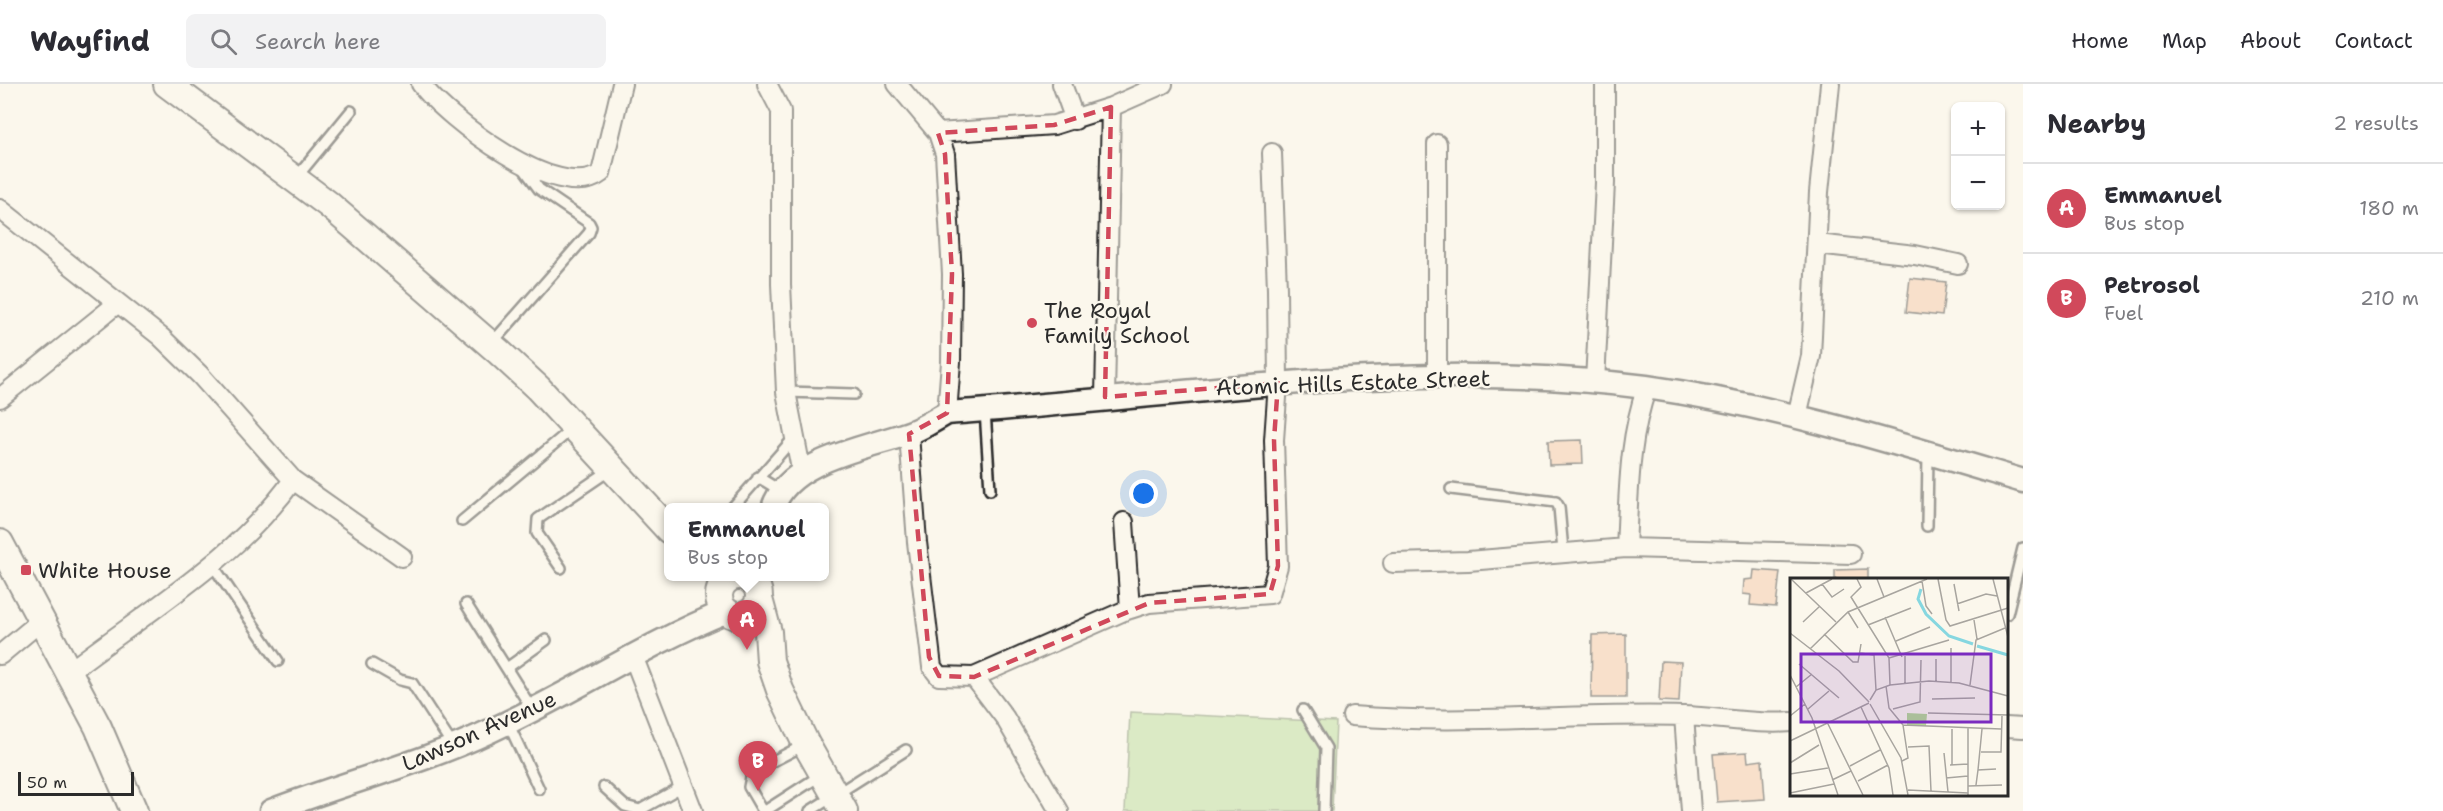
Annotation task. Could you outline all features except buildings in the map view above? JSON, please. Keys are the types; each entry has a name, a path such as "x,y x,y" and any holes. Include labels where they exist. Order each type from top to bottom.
{"main road":[{"path":"167,84 337,212 490,345 538,388 664,525"},
{"path":"0,543 70,671 120,774 134,811"},
{"path":"733,589 768,632 770,661 806,744 839,804"}],"street":[{"path":"421,84 429,96 465,127 519,162 554,176 581,182 593,180 601,173 622,84"},
{"path":"767,84 781,111 781,284 786,392 802,474"},
{"path":"897,84 938,133 945,154 951,274 951,362 947,413"},
{"path":"1062,84 1076,120"},
{"path":"938,133 1054,125 1076,120 1111,107 1163,84"},
{"path":"1595,382 1605,183 1605,84"},
{"path":"1797,416 1811,356 1822,149 1830,84"},
{"path":"1106,398 1111,107"},
{"path":"1437,144 1437,376"},
{"path":"909,434 917,542 932,667 939,676 974,677 1130,609 1149,603 1270,594 1278,566 1274,440 1278,383 1272,153"},
{"path":"0,209 160,337 200,375 293,480 402,557"},
{"path":"1817,244 1915,255 1958,264"},
{"path":"0,398 118,303"},
{"name":"Atomic Hills Estate Street","path":"777,499 802,474 850,450 909,434 947,413 1278,383 1437,376 1595,382 1647,387 1797,416 2023,481"},
{"path":"1626,548 1635,420 1647,387"},
{"path":"70,671 212,564 254,526 293,480"},
{"path":"1124,522 1130,609"},
{"path":"1393,563 1468,561 1563,551 1626,548 1851,554"},
{"name":"Lawson Avenue","path":"275,810 453,746 508,723 678,631 733,589"},
{"path":"0,655 42,620"},
{"path":"633,656 693,811"},
{"path":"974,677 1005,718 1059,811"},
{"path":"1352,716 1478,719 1684,716 1764,724 1790,722"},
{"path":"1684,716 1691,811"},
{"path":"2008,727 2023,728"}],"lane":[{"path":"294,180 351,111"},
{"path":"490,345 589,233 591,227 589,223 538,189 519,162"},
{"path":"786,392 855,394"},
{"path":"985,410 990,490"},
{"path":"462,521 574,428"},
{"path":"735,503 794,438"},
{"path":"1927,526 1928,453"},
{"path":"561,568 537,534 538,519 612,469"},
{"path":"758,477 777,499"},
{"path":"1451,489 1556,502 1563,551"},
{"path":"2008,610 2023,548"},
{"path":"212,564 278,661"},
{"path":"466,604 533,710"},
{"path":"507,668 546,640"},
{"path":"372,664 412,683 453,746"},
{"path":"1303,710 1326,748 1324,811"},
{"path":"508,723 538,789"},
{"path":"806,744 752,772 748,787 764,811 822,775"},
{"path":"810,811 839,804 906,750"},
{"path":"604,787 625,806 640,810 683,786"}],"highlighted area":[{"path":"1111,107 1105,397 1278,383 1274,440 1278,566 1270,594 1149,603 974,677 939,676 929,657 909,434 947,413 952,274 945,154 938,133 1054,125"}],"green space":[{"path":"1130,712 1336,722 1332,811 1125,811"}],"place":[{"name":"The Royal Family School","path":"1032,323"},
{"name":"White House","path":"26,570"},
{"name":"Emmanuel","path":"747,650"},
{"name":"Petrosol","path":"758,791"}]}
